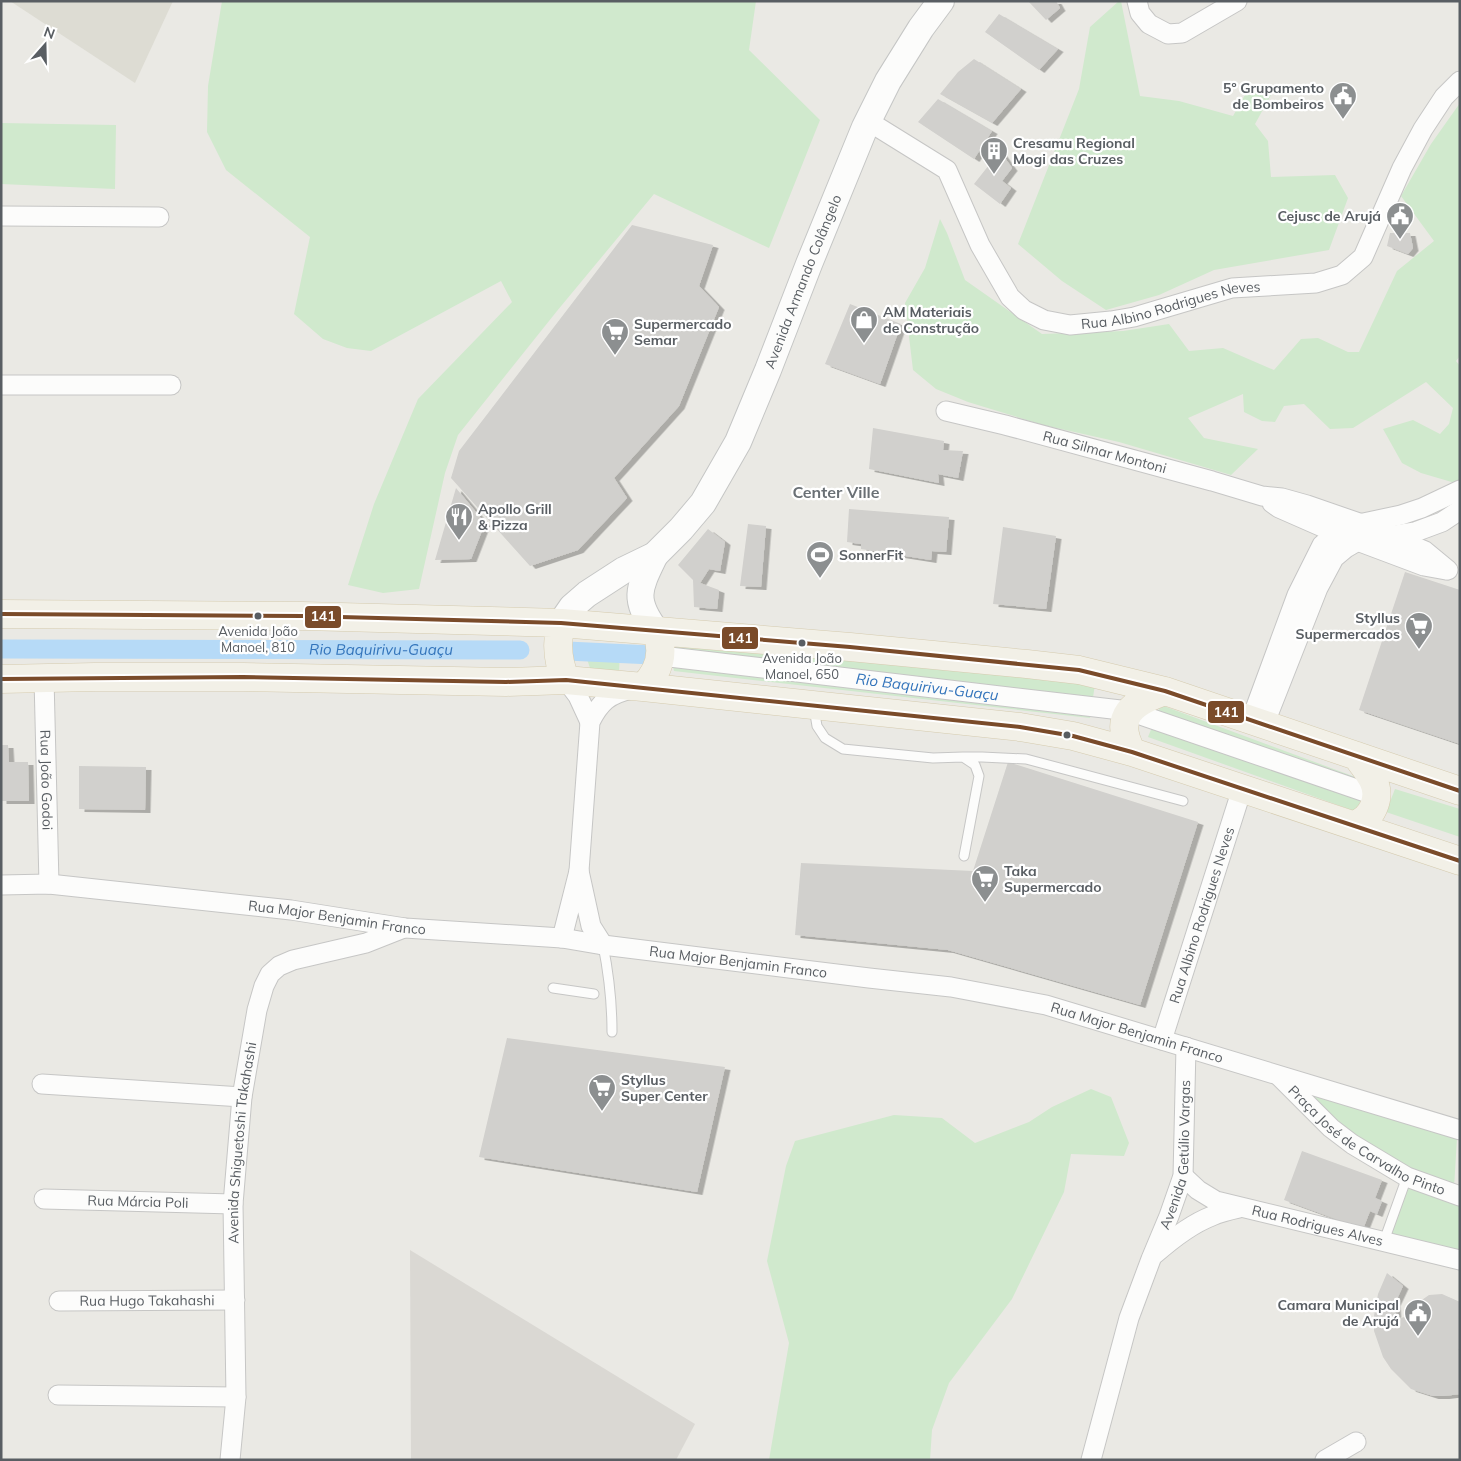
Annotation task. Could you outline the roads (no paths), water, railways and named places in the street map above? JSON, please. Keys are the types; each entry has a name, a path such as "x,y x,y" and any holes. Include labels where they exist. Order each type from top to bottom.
{"main road":[{"path":"1,614 313,616 561,623 658,644 850,647 1079,670 1165,691 1460,791"},
{"path":"561,623 558,637 558,656 566,680"},
{"path":"643,687 656,672 658,644"},
{"path":"1,679 243,677 506,682 566,680 1039,730 1073,736 1132,752 1460,861"},
{"path":"1132,752 1125,736 1126,718 1129,711 1144,698 1165,691"},
{"path":"1353,825 1360,823 1372,812 1377,796 1373,779 1357,756"}],"street":[{"name":"Avenida Armando Colângelo","path":"655,555 681,530 703,503 738,442 868,121 888,81 921,28 941,1"},
{"path":"1137,1 1140,13 1149,24 1168,34 1182,34 1237,1"},
{"name":"Rua Albino Rodrigues Neves","path":"868,121 947,170 980,245 1010,297 1024,310 1044,320 1070,325 1134,317 1232,288 1316,283 1342,275 1363,257 1402,168 1423,129 1444,97 1460,81"},
{"path":"1,216 159,216"},
{"path":"1,385 171,385"},
{"name":"Rua Silmar Montoni","path":"946,412 1005,425 1262,496 1282,498 1360,533"},
{"path":"1257,722 1318,588 1334,558 1360,533 1460,490"},
{"name":"Rua Silmar Montoni","path":"1262,496 1279,508 1336,533 1360,533"},
{"path":"1392,537 1415,532 1442,522 1460,510"},
{"path":"1433,557 1433,541 1436,531 1442,522"},
{"path":"1257,722 1297,595 1322,545 1336,533"},
{"path":"1360,533 1392,537 1425,551 1454,572"},
{"path":"1360,533 1424,566 1454,572"},
{"path":"561,623 572,607 587,594 624,570 655,555"},
{"path":"655,555 643,579 640,600 658,644 1129,711 1377,796"},
{"name":"Rua João Godoi","path":"44,678 49,884"},
{"path":"566,680 578,696 590,722"},
{"path":"562,938 579,871 590,722 599,705 604,701 628,689 643,687"},
{"name":"Rua Albino Rodrigues Neves","path":"1162,1040 1242,789"},
{"path":"579,871 591,926 603,945"},
{"name":"Rua Major Benjamin Franco","path":"1,885 49,884 292,910 405,928 562,938 603,945 950,987 999,995 1079,1014 1460,1130"},
{"name":"Avenida Shiguetoshi Takahashi","path":"230,1460 236,1397 232,1204 242,1097 256,1010 270,974 278,966 293,960 366,943 405,928"},
{"name":"Avenida Getúlio Vargas","path":"1091,1460 1129,1318 1183,1176 1186,1047"},
{"name":"Praça José de Carvalho Pinto","path":"1279,1076 1331,1128 1375,1160 1407,1177 1460,1196"},
{"path":"42,1084 242,1097"},
{"name":"Rua Rodrigues Alves","path":"1183,1176 1198,1190 1216,1201 1460,1260"},
{"name":"Rua Márcia Poli","path":"44,1199 232,1204"},
{"name":"Avenida Getúlio Vargas","path":"1151,1259 1169,1242 1193,1226 1212,1216 1241,1208"},
{"name":"Rua Hugo Takahashi","path":"59,1300 235,1300"},
{"path":"58,1395 236,1397"},
{"path":"1324,1460 1356,1442"}],"lane":[{"path":"813,705 816,726 825,738 843,749 933,758 982,756 1026,759 1183,801"},
{"path":"963,757 975,765 979,776 964,856"},
{"path":"603,945 610,977 612,1032"},
{"path":"553,988 594,994"},
{"path":"1384,1241 1407,1177"}],"waterway":[{"name":"Rio Baquirivu-Guaçu","path":"1,649 520,650"},
{"name":"Rio Baquirivu-Guaçu","path":"567,651 652,655"}],"place":[{"name":"5º Grupamento de Bombeiros","path":"1343,120"},
{"name":"Cresamu Regional Mogi das Cruzes","path":"994,175"},
{"name":"Cejusc de Arujá","path":"1400,240"},
{"name":"AM Materiais de Construção","path":"864,344"},
{"name":"Supermercado Semar","path":"615,356"},
{"name":"Apollo Grill & Pizza","path":"459,541"},
{"name":"SonnerFit","path":"820,579"},
{"name":"Avenida João Manoel, 810","path":"258,616"},
{"name":"Avenida João Manoel, 650","path":"802,643"},
{"name":"Styllus Supermercados","path":"1419,650"},
{"name":"Taka Supermercado","path":"985,903"},
{"name":"Styllus Super Center","path":"602,1112"},
{"name":"Camara Municipal de Arujá","path":"1418,1337"}],"district":[{"name":"Center Ville","path":"836,492"}]}
